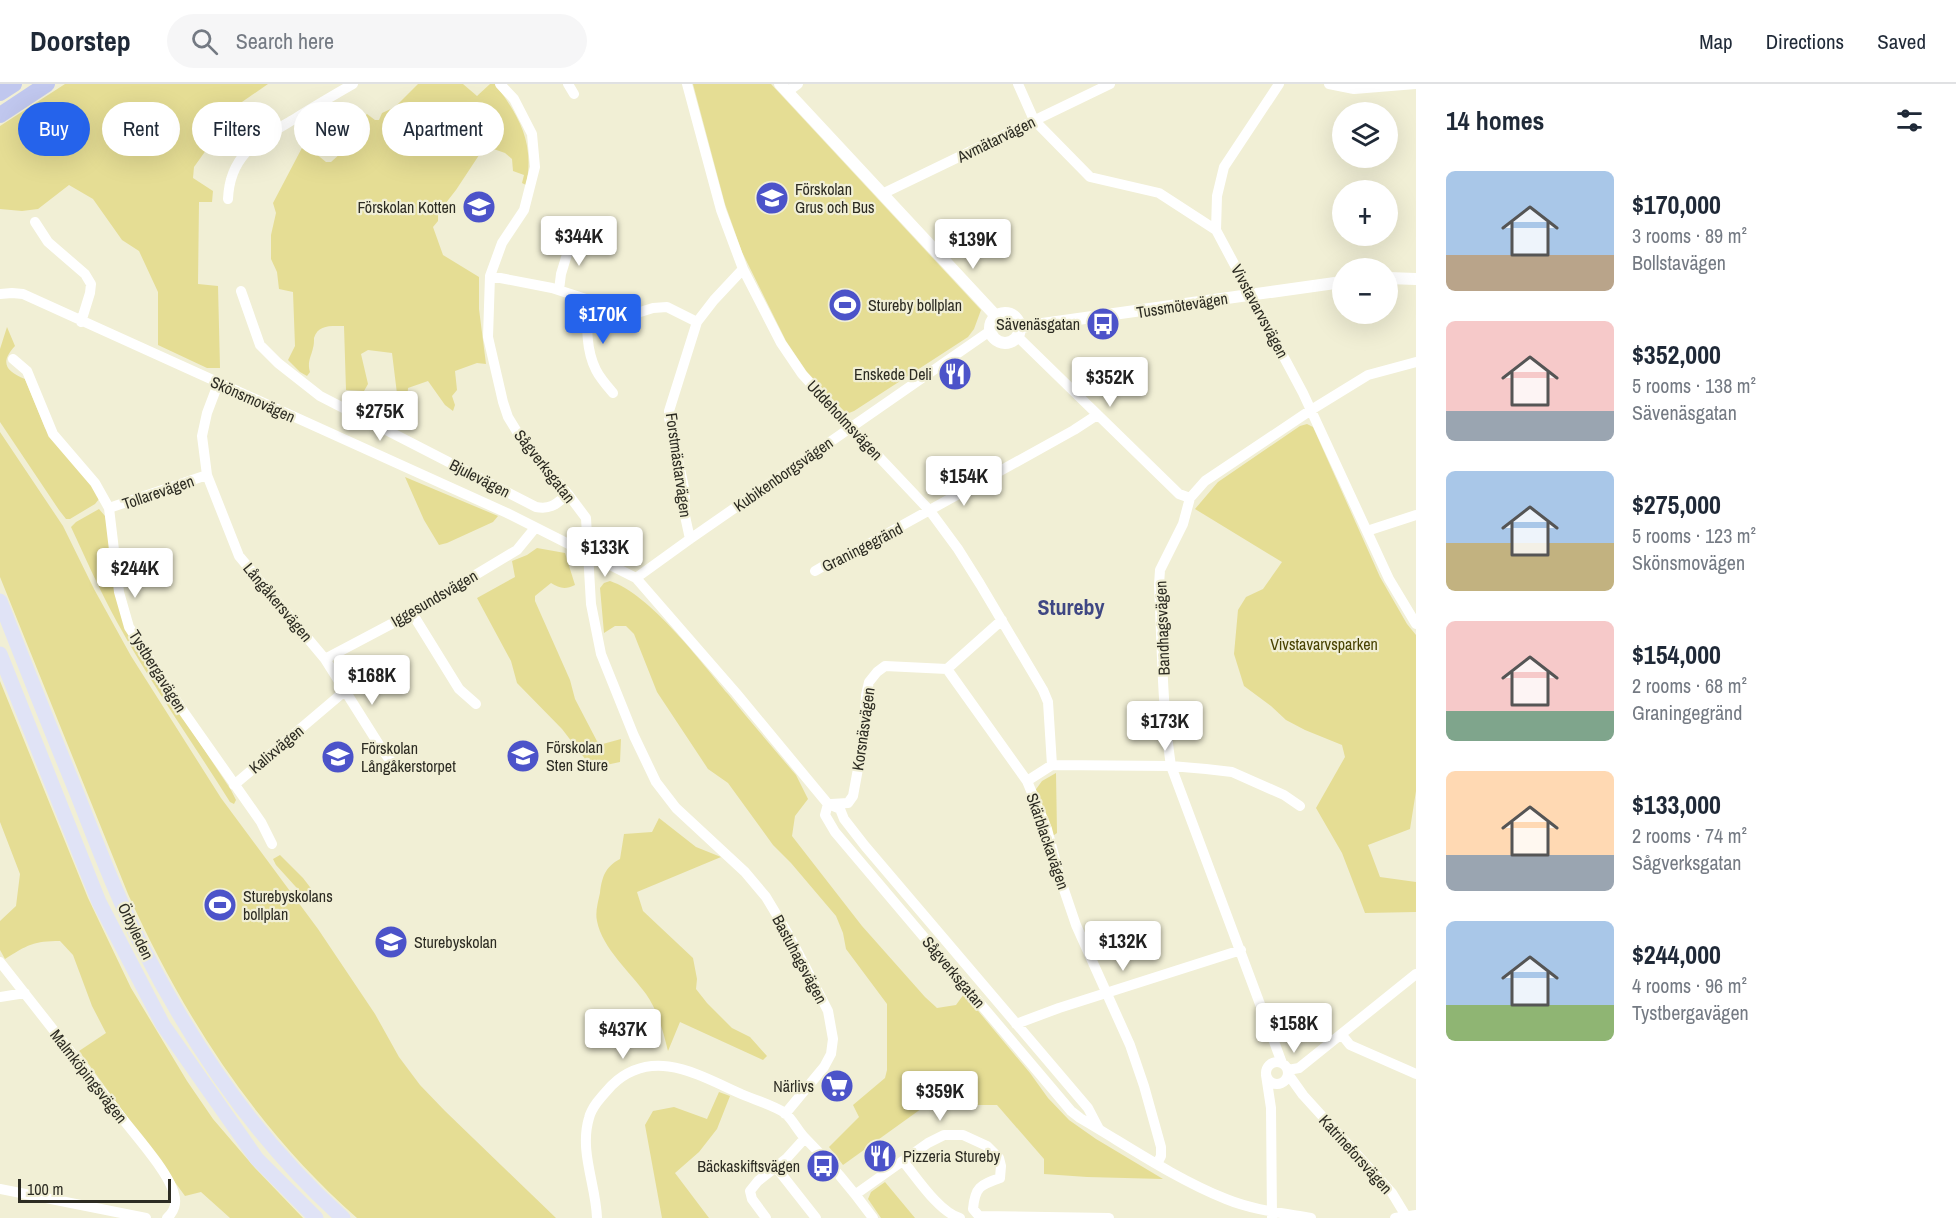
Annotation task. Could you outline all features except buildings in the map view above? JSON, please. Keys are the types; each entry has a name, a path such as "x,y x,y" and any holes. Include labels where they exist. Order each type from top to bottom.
{"main road":[{"path":"0,93 14,84"},
{"path":"0,115 47,84"},
{"name":"Örbyleden","path":"0,601 115,887 143,948 177,1011 214,1069 257,1126 295,1170 343,1218"},
{"name":"Örbyleden","path":"0,654 99,902 163,1025 257,1159 316,1218"}],"street":[{"path":"228,199 232,174 242,155 254,143 353,84"},
{"name":"Sågverksgatan","path":"500,84 514,99 532,134 535,167 524,210 502,243 490,276 488,337 492,364 508,417 527,448 586,518 587,553 636,578 828,804 840,809 844,819 865,846 1088,1108 1099,1129"},
{"name":"Uddeholmsvägen","path":"687,84 721,210 743,269 781,343 802,374 930,511 958,549 1002,620 1048,702 1052,765"},
{"path":"798,84 783,88 996,316"},
{"name":"Vivstavarvsvägen","path":"1018,84 1034,120 1090,177 1159,193 1216,230 1311,410 1389,579 1416,624"},
{"name":"Avmätarvägen","path":"882,194 1110,84"},
{"path":"1216,230 1217,196 1224,167 1279,84"},
{"path":"1329,84 1354,89 1416,84"},
{"path":"35,222 48,242 85,274 91,284 81,322"},
{"path":"559,290 561,274 572,238"},
{"name":"Forstmästarvägen","path":"690,538 685,516 685,492 669,411 697,322 743,269"},
{"path":"490,276 559,290 637,314 667,307 697,322"},
{"path":"1398,279 1416,279"},
{"name":"Tussmötevägen","path":"1020,332 1251,294 1332,283"},
{"name":"Bjulevägen","path":"241,291 260,345 320,396 536,507 546,508 568,494"},
{"name":"Skönsmovägen","path":"0,294 23,294 587,553"},
{"path":"588,299 586,328 588,343 596,370 613,393"},
{"path":"1020,332 1010,343 996,341 990,331 992,320 1006,313 1018,319 1020,332 1097,415 1179,494 1190,498"},
{"name":"Kubikenborgsvägen","path":"636,578 690,538 990,331"},
{"name":"Tystbergavägen","path":"13,359 27,371 53,434 95,483 109,508 118,592 129,627 261,822 272,844"},
{"name":"Bandhagsvägen","path":"1284,1074 1277,1048 1171,766 1167,743 1163,680 1160,570 1183,524 1190,498 1205,481 1368,375 1416,362"},
{"name":"Långåkersvägen","path":"218,384 207,413 202,435 207,475 239,556 326,658 383,751 397,769"},
{"name":"Graningegränd","path":"815,572 930,511 1097,415"},
{"name":"Tollarevägen","path":"109,508 207,475"},
{"path":"1367,531 1416,515"},
{"name":"Iggesundsvägen","path":"326,658 412,612 517,550 535,528"},
{"name":"Bastuhagsvägen","path":"587,553 591,604 602,654 634,736 656,782 676,808 745,872 766,897 790,937 828,1011 833,1039 831,1053 819,1074 785,1114"},
{"path":"412,612 459,689 476,704"},
{"path":"946,669 1002,620"},
{"name":"Korsnäsvägen","path":"828,804 848,803 853,796 864,736 866,695 869,682 877,672 885,666 946,669"},
{"name":"Skärblackavägen","path":"946,669 1027,781 1047,829 1076,925 1130,1045 1161,1147 1161,1156 1157,1164"},
{"name":"Kalixvägen","path":"234,785 346,690"},
{"path":"1027,781 1052,765 1171,766 1232,772 1284,795 1300,806"},
{"name":"Sågverksgatan","path":"828,804 825,815 842,840 1071,1111 1173,1174 1226,1199 1271,1216 1311,1218"},
{"path":"1016,1024 1241,950"},
{"name":"Malmköpingsvägen","path":"0,962 147,1150 170,1183 176,1203 167,1218"},
{"path":"1266,1075 1273,1083 1284,1074 1299,1068 1416,974"},
{"path":"0,997 25,993"},
{"path":"1342,1035 1350,1045 1416,1074"},
{"path":"1271,1216 1271,1108 1266,1071 1277,1048"},
{"path":"1270,1064 1276,1061 1284,1074"},
{"path":"597,1218 585,1141 589,1117 597,1102 621,1078 635,1070 661,1065 675,1067 700,1076 785,1114 856,1194 873,1218"},
{"path":"1271,1108 1284,1074"},
{"name":"Katrineforsvägen","path":"1284,1074 1392,1193 1406,1216"},
{"path":"856,1194 928,1143 944,1135 963,1135 987,1146 999,1158 1001,1166 1000,1178 981,1184 976,1192 973,1209 979,1216"},
{"path":"766,1218 752,1199 750,1191 758,1180 786,1159 805,1138"},
{"path":"903,1161 951,1216 962,1218 979,1216 1109,1218"},
{"path":"775,1167 816,1218"},
{"path":"0,1189 146,1218"}],"green space":[{"path":"65,84 268,84 242,102 192,102 192,156 202,156 194,167 193,178 213,191 212,202 199,202 198,284 218,286 220,368 207,368 158,345 158,292 139,251 122,240 93,199 69,185 38,209 22,211 0,209 0,126 18,114 18,156 90,156 90,102 37,102"},
{"path":"418,84 463,84 477,96 490,84 495,84 511,107 523,131 528,156 526,185 522,183 524,175 513,171 512,159 504,153 504,102 400,102"},
{"path":"693,84 771,84 981,310 974,329 968,337 854,411 849,413 844,411 807,372 786,341 742,252 725,204"},
{"path":"382,113 382,156 478,156 438,213 438,221 433,227 443,255 479,277 479,309 486,364 477,363 455,371 457,390 452,396 455,405 453,411 445,405 428,381 408,388 407,404 414,414 416,429 396,423 399,410 392,353 368,350 361,354 368,384 364,391 346,390 344,326 322,328 316,333 309,362 310,372 307,376 288,360 295,346 293,292 279,289 277,272 271,259 271,235 276,213 273,203 298,156 319,156 326,162 331,162 338,156 370,156 370,116 379,120"},
{"path":"7,327 15,346 7,357 7,366 13,373 25,379 45,428 92,485 99,499 95,504 70,519 66,519 59,510 0,422 0,349"},
{"name":"Vivstavarvsparken","path":"1307,424 1313,427 1380,577 1407,624 1416,635 1416,791 1410,829 1368,845 1380,877 1416,882 1416,912 1365,913 1342,853 1316,808 1345,757 1342,745 1286,720 1244,686 1234,654 1238,610 1246,597 1263,589 1282,562 1195,509 1218,482 1300,426"},
{"path":"0,432 63,526 131,656 221,798 318,929 375,1014 399,1057 420,1085 445,1111 556,1218 357,1218 320,1184 286,1147 225,1068 173,984 128,894 0,577"},
{"path":"405,477 498,516 493,522 439,545 424,520"},
{"path":"99,509 105,516 136,647 231,790 236,800 234,804 230,802 130,645 71,527"},
{"path":"537,548 565,553 575,585 562,588 551,583 535,596 535,601 570,680 575,699 599,745 621,739 620,762 592,768 562,729 517,683 511,661 477,598 515,577 512,561"},
{"path":"610,581 642,600 674,630 796,775 808,799 795,816 792,836 862,926 925,997 937,1008 956,1005 964,994 1048,1098 1069,1120 1163,1179 1044,1174 1044,1159 997,1105 965,1105 932,1101 843,1165 829,1147 859,1117 853,1105 885,1078 887,1004 846,949 836,916 773,845 728,783 708,769 657,692 634,634 626,626 615,626 604,633 600,588 604,583"},
{"path":"0,681 88,898 131,988 187,1081 213,1119 255,1168 303,1218 230,1218 201,1192 185,1196 79,1051 106,1033 92,1006 73,955 60,941 51,941 31,945 5,959 0,950 0,921 16,906 20,874 0,822"},
{"path":"1056,773 1057,833 1050,838 1034,792 1042,781"},
{"path":"659,818 696,847 721,857 637,892 643,911 693,958 697,979 696,989 732,1028 750,1037 767,1056 763,1060 680,1022 668,1051 654,1007 618,960 600,931 596,914 602,882 608,869 620,859 624,834 652,832"},
{"path":"280,855 313,891 305,897 276,865 273,859"},
{"path":"719,1092 730,1096 717,1129 699,1152 675,1173 709,1218 662,1218 645,1125 653,1111 674,1107 707,1119"},
{"path":"885,1182 915,1218 881,1218 868,1199 871,1192"}],"place":[{"name":"Förskolan Grus och Bus","path":"772,198"},
{"name":"Förskolan Kotten","path":"479,207"},
{"name":"Stureby bollplan","path":"845,305"},
{"name":"Sävenäsgatan","path":"1103,324"},
{"name":"Enskede Deli","path":"955,374"},
{"name":"Förskolan Sten Sture","path":"523,756"},
{"name":"Förskolan Långåkerstorpet","path":"338,757"},
{"name":"Sturebyskolans bollplan","path":"220,905"},
{"name":"Sturebyskolan","path":"391,942"},
{"name":"Närlivs","path":"837,1086"},
{"name":"Pizzeria Stureby","path":"880,1156"},
{"name":"Bäckaskiftsvägen","path":"823,1166"}],"district":[{"name":"Stureby","path":"1071,607"}]}
